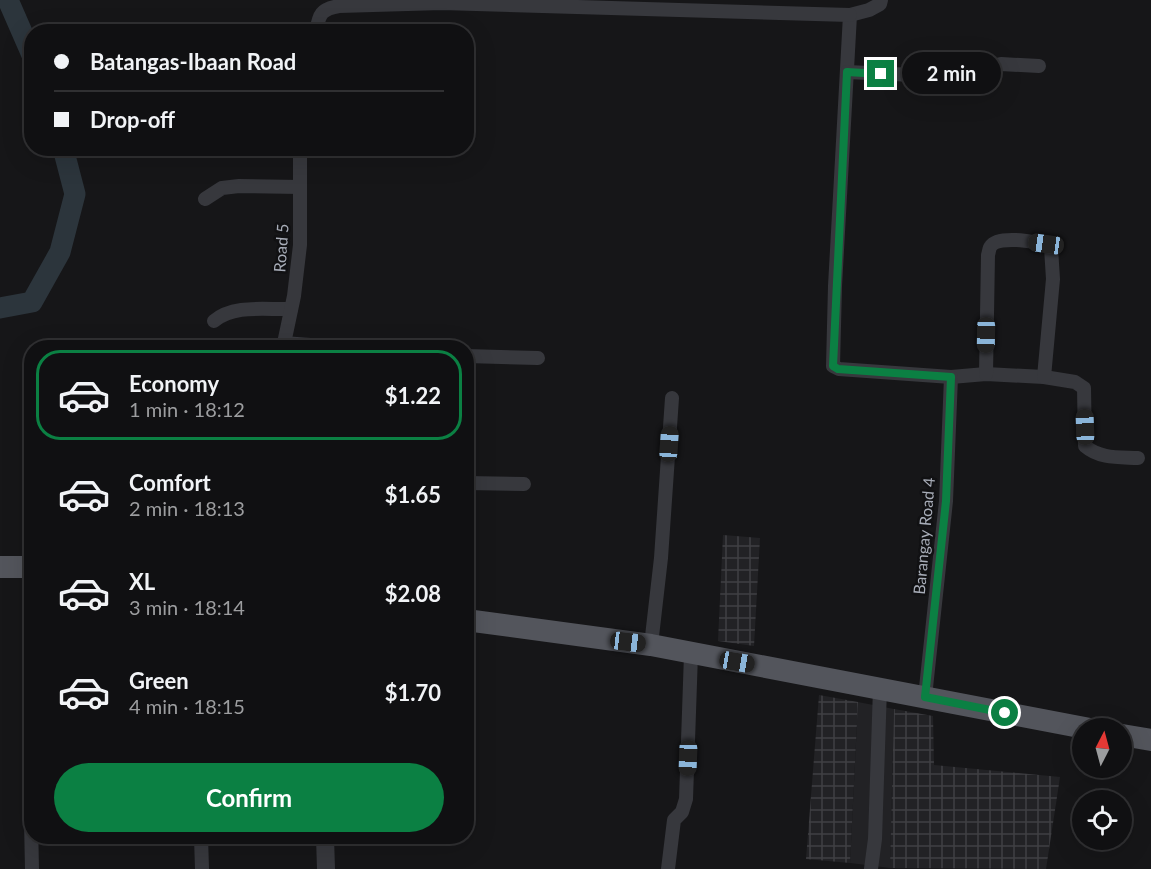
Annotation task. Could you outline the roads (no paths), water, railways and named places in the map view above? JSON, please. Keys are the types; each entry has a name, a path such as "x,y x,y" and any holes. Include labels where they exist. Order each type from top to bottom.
{"main road":[{"path":"0,567 24,567"},
{"path":"474,621 651,645 1072,726"},
{"path":"1132,737 1151,740"}],"street":[{"path":"317,24 322,11 350,3 442,3 850,15 869,10 880,4 881,0"},
{"path":"850,15 833,366 838,369 951,377 986,374 1044,377 1075,382 1084,388 1085,446 1093,453 1103,456 1138,458"},
{"path":"847,72 914,75 972,73 1001,64 1039,66"},
{"name":"Road 5","path":"284,340 300,245 300,156"},
{"path":"205,199 222,188 300,187"},
{"path":"986,374 988,255 991,246 997,242 1017,240 1046,244 1051,248 1053,279 1044,377"},
{"path":"214,321 233,310 291,309"},
{"path":"474,356 538,358"},
{"name":"Barangay Road 4","path":"925,697 946,501 951,377"},
{"path":"651,645 661,558 672,398"},
{"path":"474,483 524,484"},
{"path":"668,869 674,820 682,812 686,799 691,654"},
{"path":"872,869 880,688"},
{"path":"31,844 32,869"},
{"path":"201,844 202,869"},
{"path":"326,844 326,869"}],"waterway":[{"path":"8,0 24,37"},
{"path":"0,308 32,302 60,252 75,194 65,156"}]}
